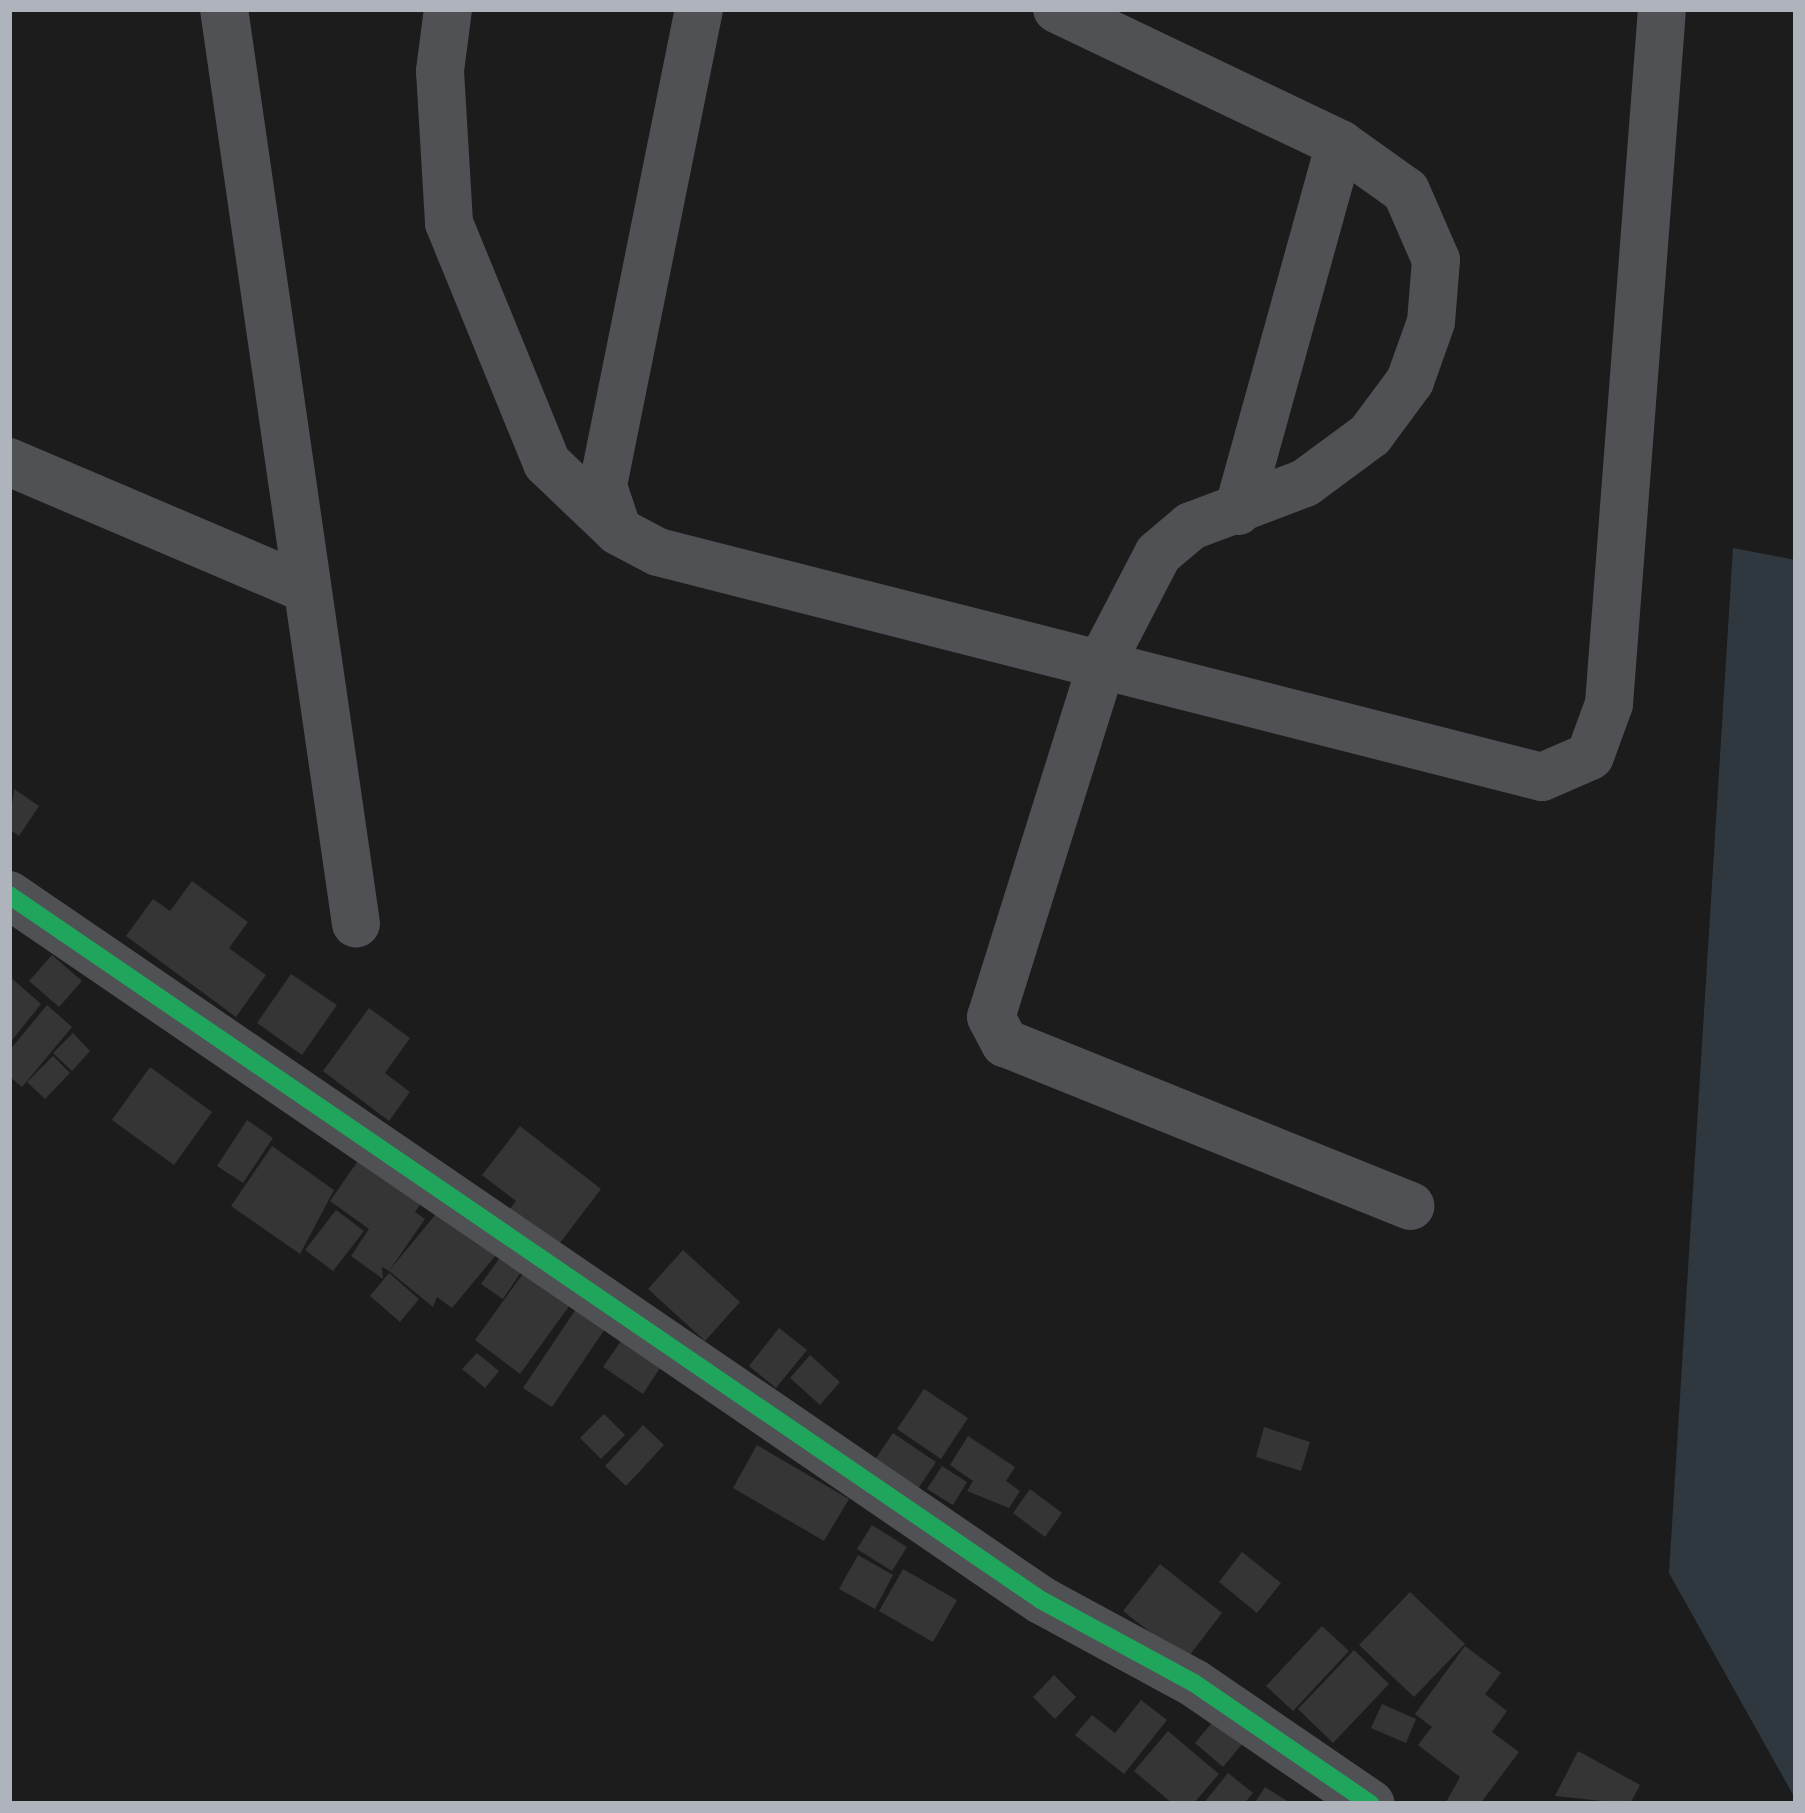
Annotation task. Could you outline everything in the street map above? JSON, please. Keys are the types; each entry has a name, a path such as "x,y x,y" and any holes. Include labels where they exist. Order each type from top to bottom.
{"street":[{"path":"224,9 356,924"},
{"path":"448,9 440,70 449,223 548,463 618,531 658,552 1103,660 1542,776 1590,756 1610,704 1662,9"},
{"path":"618,531 603,486 699,9"},
{"path":"1057,9 1340,144 1406,191 1436,260 1431,322 1410,381 1370,435 1305,483 1171,536 1103,660 996,979 998,1030 1005,1043 1410,1205"},
{"path":"1238,511 1340,144"},
{"path":"9,462 307,589"},
{"path":"9,895 1041,1600 1194,1683 1371,1804"}],"shaded area":[{"path":"1733,548 1796,560 1796,1800 1669,1573"}],"building":[{"path":"14,789 39,806 19,836 9,829"},
{"path":"192,881 248,922 229,948 266,975 236,1017 126,936 153,899 170,911"},
{"path":"52,955 82,981 59,1007 29,981"},
{"path":"291,974 337,1005 302,1055 257,1023"},
{"path":"9,976 41,1004 9,1044"},
{"path":"47,1005 72,1027 22,1087 9,1076 9,1051"},
{"path":"369,1008 410,1038 385,1073 410,1092 389,1121 323,1071"},
{"path":"73,1033 90,1051 72,1071 53,1053"},
{"path":"53,1056 70,1073 45,1099 27,1082"},
{"path":"150,1067 212,1112 174,1165 112,1120"},
{"path":"247,1120 273,1138 243,1183 217,1166"},
{"path":"520,1126 601,1189 553,1252 505,1215 516,1201 482,1175"},
{"path":"272,1146 334,1190 300,1254 231,1206"},
{"path":"362,1155 424,1199 415,1212 425,1219 389,1271 382,1267 383,1279 351,1256 369,1229 330,1201"},
{"path":"440,1209 496,1255 452,1308 437,1297 433,1307 389,1271"},
{"path":"336,1210 364,1231 333,1271 305,1250"},
{"path":"683,1250 740,1302 705,1341 648,1289"},
{"path":"504,1252 525,1266 503,1299 481,1284"},
{"path":"524,1272 570,1305 520,1374 475,1340"},
{"path":"389,1273 419,1299 400,1322 370,1296"},
{"path":"576,1309 605,1329 552,1407 523,1388"},
{"path":"779,1328 807,1350 776,1388 749,1366"},
{"path":"623,1338 662,1365 643,1394 603,1367"},
{"path":"477,1353 499,1371 485,1388 462,1369"},
{"path":"810,1355 840,1382 820,1405 790,1378"},
{"path":"924,1389 968,1418 941,1459 897,1429"},
{"path":"604,1414 625,1435 601,1459 580,1438"},
{"path":"643,1425 664,1445 626,1486 605,1466"},
{"path":"1264,1427 1310,1442 1301,1471 1256,1457"},
{"path":"893,1433 936,1462 915,1493 872,1464"},
{"path":"968,1436 1015,1467 1006,1481 1020,1491 1009,1508 967,1491 973,1481 950,1465"},
{"path":"757,1445 849,1499 824,1541 733,1488"},
{"path":"942,1466 967,1482 953,1505 927,1489"},
{"path":"1030,1489 1062,1513 1045,1537 1013,1513"},
{"path":"872,1525 907,1547 892,1571 857,1549"},
{"path":"1242,1552 1281,1583 1257,1613 1219,1582"},
{"path":"858,1555 893,1575 875,1609 839,1589"},
{"path":"1160,1564 1222,1613 1186,1660 1123,1611"},
{"path":"903,1569 957,1600 933,1642 879,1611"},
{"path":"1410,1592 1465,1644 1414,1697 1359,1645"},
{"path":"1322,1626 1349,1651 1293,1711 1266,1686"},
{"path":"1465,1646 1501,1673 1485,1694 1507,1711 1492,1732 1519,1752 1480,1804 1445,1804 1460,1777 1418,1745 1432,1727 1415,1714"},
{"path":"1354,1650 1389,1684 1333,1743 1298,1709"},
{"path":"1054,1675 1076,1697 1055,1719 1033,1697"},
{"path":"1141,1700 1167,1720 1124,1774 1075,1735 1092,1715 1115,1733"},
{"path":"1382,1704 1416,1719 1406,1743 1371,1728"},
{"path":"1215,1719 1243,1743 1223,1767 1195,1743"},
{"path":"1168,1731 1219,1774 1193,1804 1173,1804 1134,1771"},
{"path":"1578,1751 1640,1785 1630,1804 1555,1796"},
{"path":"1228,1773 1253,1793 1244,1804 1203,1804"},
{"path":"1265,1787 1292,1804 1254,1804"}],"cycle path":[{"path":"9,895 1041,1600 1194,1683 1371,1804"}]}
